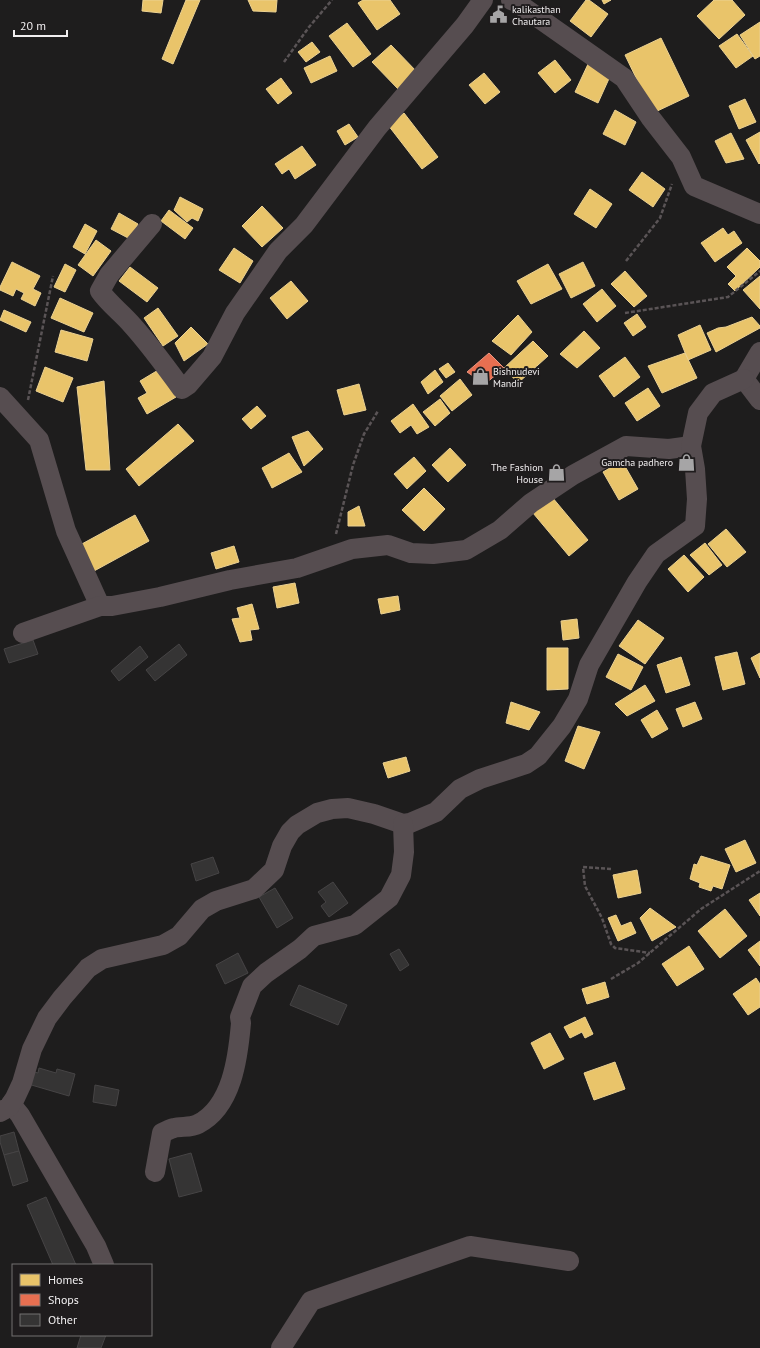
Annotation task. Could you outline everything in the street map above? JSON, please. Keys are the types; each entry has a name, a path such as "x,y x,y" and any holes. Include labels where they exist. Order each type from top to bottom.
{"street":[{"path":"152,224 109,275 100,291 105,298 132,324 182,389 188,385 212,357 235,313 278,251 304,224 377,128 466,25 483,0"},
{"path":"511,0 624,78 650,117 681,157 694,186 760,214"},
{"path":"104,1264 96,1246 20,1115 5,1108 22,1083 32,1049 46,1018 88,968 102,959 164,945 178,936 202,909 216,902 254,889 274,870 282,846 290,832 296,825 317,813 332,809 348,808 374,814 403,824 410,823 436,812 460,789 480,778 526,764 538,756 562,726 578,699 589,665 641,576 656,554 695,526 697,499 695,469 691,446 698,413 713,394 744,380 760,352"},
{"path":"744,380 760,400"},
{"path":"0,396 39,440 66,531 100,606"},
{"path":"23,633 100,606 112,606 160,597 230,580 297,568 352,550 388,545 412,553 433,554 466,550 500,530 531,503 573,475 626,446 669,449 691,446"},
{"path":"155,1172 162,1133 174,1128 197,1125 212,1115 224,1096 236,1065 241,1023 240,1017 252,986 266,972 300,949 314,936 355,924 389,898 400,875 404,852 403,824"},
{"path":"281,1348 312,1301 470,1246 569,1261"}],"path":[{"path":"284,62 309,27 332,0"},
{"path":"626,261 660,218 681,157"},
{"path":"625,313 728,297 760,271"},
{"path":"25,424 32,380 53,276"},
{"path":"336,555 336,532 353,465 364,434 378,411"},
{"path":"611,869 583,867 585,886 602,918 611,944 615,948 651,953"},
{"path":"611,979 638,963 651,953 701,909 760,871"}],"building: Homes":[{"path":"143,0 163,0 161,13 142,11"},
{"path":"186,0 200,0 173,64 162,59"},
{"path":"248,0 277,0 276,12 253,11"},
{"path":"363,0 390,0 400,14 377,30 358,3"},
{"path":"586,0 589,0 608,14 591,37 570,21"},
{"path":"602,0 611,0 604,4"},
{"path":"714,0 732,0 745,15 719,39 697,16"},
{"path":"760,22 760,56 755,59 740,35"},
{"path":"347,23 371,54 353,67 329,36"},
{"path":"737,34 753,56 736,68 719,46"},
{"path":"661,38 689,96 653,113 625,55"},
{"path":"312,42 320,52 306,62 298,52"},
{"path":"391,45 418,73 399,90 372,62"},
{"path":"330,56 337,71 311,83 304,68"},
{"path":"555,60 571,80 555,93 538,73"},
{"path":"589,62 612,72 598,103 575,92"},
{"path":"484,73 500,92 485,104 469,85"},
{"path":"281,78 292,93 278,104 266,89"},
{"path":"745,99 756,122 739,129 729,106"},
{"path":"615,110 636,122 625,145 603,134"},
{"path":"404,113 438,157 422,169 388,125"},
{"path":"349,124 358,137 345,145 337,131"},
{"path":"760,132 760,163 759,164 746,140"},
{"path":"731,133 744,159 726,163 715,141"},
{"path":"302,146 316,165 295,179 289,169 282,174 275,164"},
{"path":"642,172 665,189 653,207 629,190"},
{"path":"590,189 612,204 596,228 574,214"},
{"path":"180,197 203,209 198,221 192,218 187,222 174,210"},
{"path":"262,206 283,228 262,247 242,226"},
{"path":"169,210 193,228 185,239 161,221"},
{"path":"119,213 138,224 130,239 111,229"},
{"path":"85,224 97,231 85,254 73,247"},
{"path":"723,228 728,235 734,231 742,243 715,262 701,243"},
{"path":"96,240 111,251 93,276 78,265"},
{"path":"234,248 253,261 240,283 219,270"},
{"path":"747,248 760,261 760,267 735,291 728,284 736,276 727,267"},
{"path":"12,262 40,276 33,289 41,293 35,306 21,299 24,293 16,289 13,296 0,290"},
{"path":"583,262 595,286 571,298 559,274"},
{"path":"65,264 76,270 65,292 54,287"},
{"path":"548,264 562,289 531,304 517,281"},
{"path":"130,267 158,288 147,302 119,281"},
{"path":"625,271 647,296 634,307 611,284"},
{"path":"760,276 760,309 743,290"},
{"path":"291,281 308,301 287,319 270,298"},
{"path":"602,289 616,306 597,322 583,304"},
{"path":"60,298 93,313 84,332 51,318"},
{"path":"158,308 178,336 163,346 144,318"},
{"path":"4,310 31,322 26,332 0,320"},
{"path":"637,314 646,327 633,336 624,323"},
{"path":"518,315 532,332 511,355 492,341"},
{"path":"752,317 760,328 716,352 707,333"},
{"path":"700,325 711,350 688,360 678,335"},
{"path":"191,327 208,344 184,361 175,343"},
{"path":"61,330 93,339 87,361 55,352"},
{"path":"584,331 600,348 577,368 560,354"},
{"path":"533,341 548,356 518,383 504,368"},
{"path":"685,353 697,378 662,393 648,366"},
{"path":"625,357 640,377 614,397 599,376"},
{"path":"448,363 455,372 446,378 439,369"},
{"path":"45,367 73,378 63,402 36,391"},
{"path":"160,369 176,397 147,414 138,398 147,393 140,381"},
{"path":"435,370 443,382 428,394 421,382"},
{"path":"460,379 472,395 452,411 440,396"},
{"path":"104,381 110,470 86,470 77,387"},
{"path":"359,384 366,410 344,415 337,390"},
{"path":"648,388 660,406 637,421 625,403"},
{"path":"440,399 450,413 435,426 423,412"},
{"path":"413,404 429,427 417,434 411,425 400,433 391,421"},
{"path":"257,406 266,416 251,429 242,419"},
{"path":"178,424 194,441 139,486 126,469"},
{"path":"308,431 323,449 304,466 292,437"},
{"path":"450,448 466,465 448,482 432,465"},
{"path":"289,453 302,472 272,488 262,468"},
{"path":"414,457 426,471 407,489 394,474"},
{"path":"622,461 638,489 619,500 603,472"},
{"path":"424,488 445,509 424,531 402,510"},
{"path":"552,497 588,540 569,556 533,513"},
{"path":"359,506 365,526 348,526 348,512"},
{"path":"135,515 149,541 94,571 80,545"},
{"path":"726,529 746,552 727,567 708,544"},
{"path":"705,543 722,565 709,575 690,555"},
{"path":"234,546 239,562 216,569 211,553"},
{"path":"684,555 704,577 688,592 668,569"},
{"path":"295,583 299,603 277,608 273,587"},
{"path":"398,596 400,610 381,614 378,599"},
{"path":"252,604 259,629 250,630 252,640 240,642 232,619 240,618 237,608"},
{"path":"577,619 579,638 563,640 561,621"},
{"path":"638,620 664,638 645,664 619,646"},
{"path":"547,648 568,648 568,689 547,690"},
{"path":"737,652 745,684 723,690 715,657"},
{"path":"760,653 760,678 751,658"},
{"path":"618,654 643,667 631,690 606,677"},
{"path":"681,657 690,685 666,693 657,665"},
{"path":"645,685 655,701 627,716 615,704"},
{"path":"511,702 540,712 529,730 506,723"},
{"path":"695,702 702,719 683,727 676,709"},
{"path":"657,710 668,729 652,738 641,720"},
{"path":"578,726 600,732 584,769 565,761"},
{"path":"406,757 410,771 388,778 383,763"},
{"path":"745,840 756,863 736,872 725,849"},
{"path":"701,856 730,865 722,889 713,886 711,891 699,887 700,883 690,879 694,864 697,865"},
{"path":"637,870 641,893 618,898 613,875"},
{"path":"760,893 760,916 749,900"},
{"path":"650,908 676,927 652,941 640,918"},
{"path":"725,909 747,936 720,958 698,931"},
{"path":"616,915 621,926 631,922 636,933 618,941 608,918"},
{"path":"760,941 760,966 748,950"},
{"path":"689,946 704,969 677,986 662,964"},
{"path":"756,978 760,984 760,1007 748,1015 733,994"},
{"path":"605,982 609,997 587,1004 582,989"},
{"path":"585,1017 593,1034 585,1038 582,1032 570,1038 564,1027"},
{"path":"550,1033 564,1059 544,1069 531,1043"},
{"path":"615,1062 625,1089 594,1100 584,1073"}],"building: Shops":[{"path":"489,353 504,368 485,384 467,372"}],"building: Other":[{"path":"33,640 38,654 9,663 4,649"},
{"path":"179,644 187,655 155,681 146,670"},
{"path":"140,646 148,657 119,681 111,671"},
{"path":"213,857 219,873 196,881 191,864"},
{"path":"333,882 348,903 329,917 321,906 326,902 318,892"},
{"path":"275,888 293,918 277,928 259,897"},
{"path":"399,949 409,965 400,971 390,954"},
{"path":"238,953 248,973 225,984 216,965"},
{"path":"299,985 347,1005 338,1025 290,1005"},
{"path":"39,1068 56,1073 57,1069 75,1074 69,1096 28,1084 31,1071 38,1073"},
{"path":"95,1085 119,1090 116,1106 93,1102"},
{"path":"14,1132 19,1151 4,1155 0,1142 0,1136"},
{"path":"19,1151 28,1181 13,1186 4,1155"},
{"path":"191,1153 202,1191 179,1197 169,1159"},
{"path":"46,1197 76,1264 53,1264 27,1205"},
{"path":"81,1336 106,1336 101,1348 77,1348"}],"place":[{"name":"kalikasthan Chautara","path":"499,15"},
{"name":"Bishnudevi Mandir","path":"480,377"},
{"name":"Gamcha padhero","path":"686,462"},
{"name":"The Fashion House","path":"556,473"}]}
